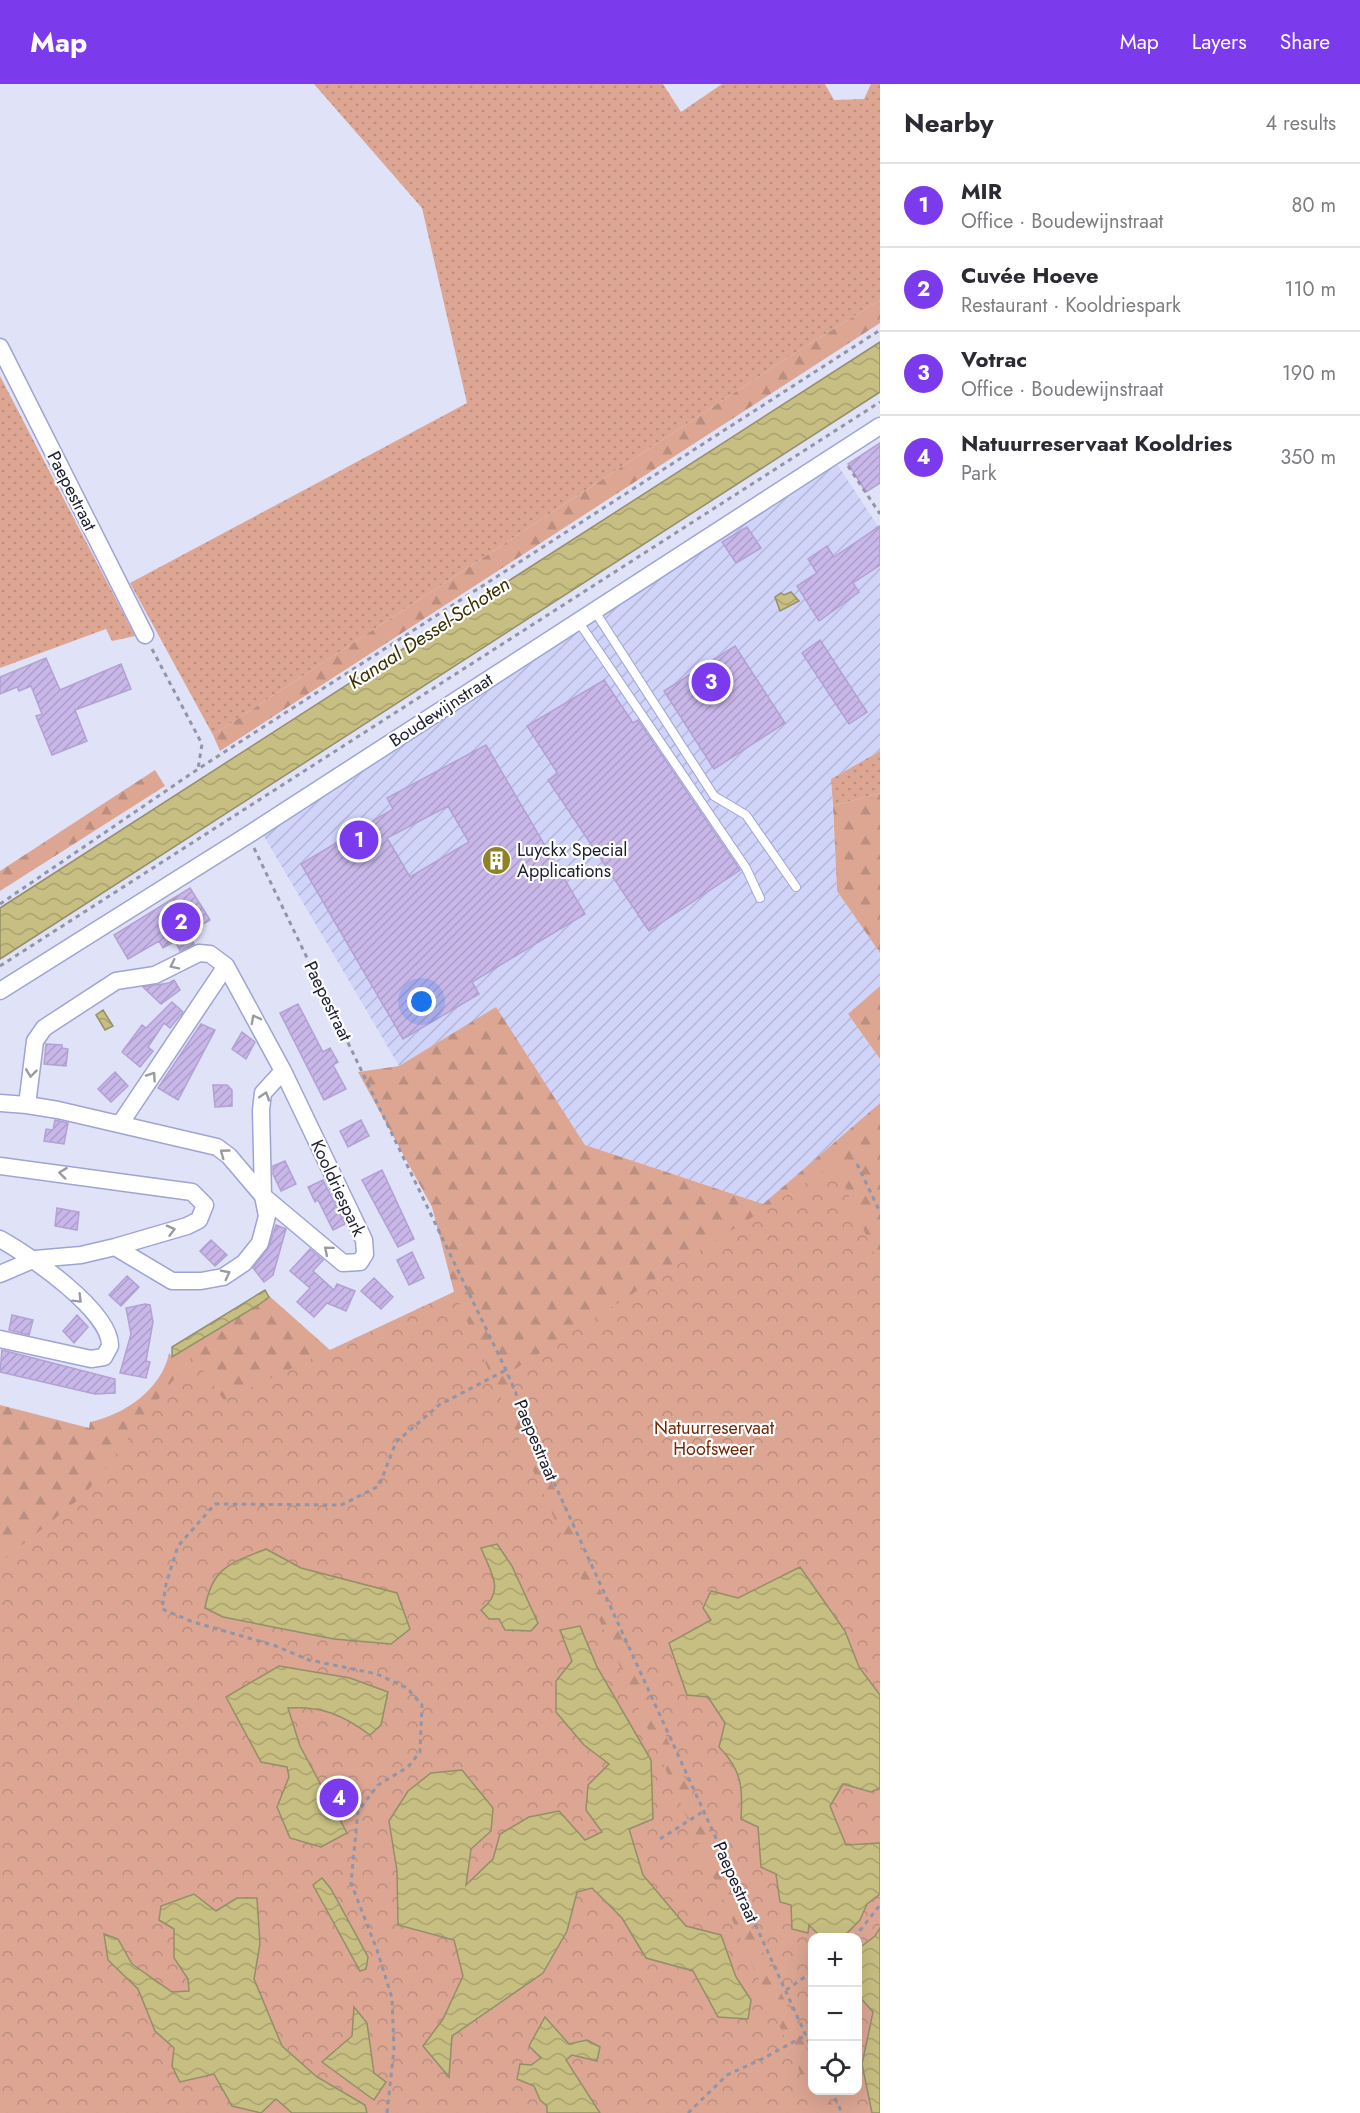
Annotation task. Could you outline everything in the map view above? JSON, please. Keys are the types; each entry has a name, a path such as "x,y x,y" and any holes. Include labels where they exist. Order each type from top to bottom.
{"street":[{"name":"Paepestraat","path":"0,347 145,634"},
{"name":"Boudewijnstraat","path":"0,991 248,835 880,426"},
{"path":"27,1105 36,1041 44,1028 116,981 155,975 199,953 210,954 226,966 120,1124"},
{"name":"Kooldriespark","path":"0,1103 27,1105 120,1124 216,1148 229,1155 263,1196 343,1263 360,1262 364,1254 364,1240 283,1071 226,966"},
{"path":"115,1247 172,1281 201,1281 223,1277 244,1263 260,1243 267,1215 263,1196 261,1110 263,1093 283,1071"},
{"path":"0,1166 192,1192 205,1205 199,1220 187,1226 81,1255 35,1259 0,1274"},
{"path":"0,1239 35,1259 106,1327 110,1346 104,1357 91,1359 0,1339"}],"lane":[{"path":"594,610 714,796 746,815 796,887"},
{"path":"578,621 746,868 760,898"}],"path":[{"path":"0,904 198,769 880,330"},
{"path":"0,966 880,402"},
{"path":"838,452 880,514"},
{"path":"145,634 202,744 198,769"},
{"name":"Paepestraat","path":"248,835 506,1370 809,2041"},
{"path":"857,1164 880,1212"},
{"path":"387,2113 394,2049 392,1998 351,1883 358,1811 378,1785 408,1767 420,1752 422,1705 407,1688 377,1674 309,1660 276,1646 193,1622 162,1609 166,1584 177,1546 215,1504 341,1505 379,1486 396,1442 439,1405 506,1370"},
{"path":"660,1839 704,1811"},
{"path":"858,1933 880,1905"},
{"path":"786,1990 808,1975"},
{"path":"688,2113 727,2075 806,2035"},
{"path":"833,2095 842,2113"}],"shaded area":[{"path":"835,461 880,529 880,751 831,779 837,891 880,953 880,986 848,1014 880,1059 880,1103 763,1204 585,1145 496,1008 399,1066 262,833"}],"green space":[{"path":"314,84 663,84 681,112 722,84 825,84 834,100 864,99 871,84 880,84 880,300 784,360 213,735 130,583 467,403 422,208"},
{"path":"880,300 880,323 220,751 213,735 784,360"},
{"path":"0,376 135,636 112,641 106,629 0,668"},
{"path":"880,751 880,793 833,806 831,779"},
{"path":"155,770 165,786 0,891 0,871"},
{"path":"880,793 880,953 837,891 833,806"},
{"path":"880,986 880,1059 848,1014"},
{"path":"496,1007 585,1145 763,1204 880,1103 880,1695 813,1933 808,1933 808,2095 861,2095 871,2113 0,2113 0,1405 89,1428 90,1422 103,1419 128,1407 150,1389 165,1366 169,1353 172,1357 260,1304 267,1294 330,1350 454,1292 432,1207 358,1072 399,1066"},
{"name":"Natuurreservaat Hoofsweer","path":"835,1164 880,1267 880,2113 836,2113 828,2095 862,2095 862,1933 808,1933 808,2052 504,1376"},
{"path":"454,1292 808,2090 808,2095 818,2113 0,2113 0,1563 85,1494 192,1356 224,1400"}],"water":[{"name":"Kanaal Dessel-Schoten","path":"880,342 880,392 0,959 0,908"},
{"path":"791,592 799,601 780,611 775,597 781,593 784,595"},
{"path":"103,1010 113,1026 105,1030 96,1015"},
{"path":"265,1290 269,1297 260,1304 172,1357 172,1347"},
{"path":"497,1544 512,1566 538,1623 531,1631 505,1630 499,1619 489,1619 481,1610 489,1603 495,1589 492,1574 481,1548"},
{"path":"266,1549 301,1568 397,1593 410,1629 391,1644 334,1639 223,1617 205,1608 213,1583 225,1568"},
{"path":"800,1567 845,1631 859,1667 880,1695 880,1788 871,1792 843,1784 830,1806 846,1845 880,1843 880,1894 867,1904 860,1920 847,1933 817,1933 809,1925 808,1933 792,1929 791,1905 780,1902 776,1874 761,1867 758,1827 741,1819 742,1798 737,1772 727,1755 719,1747 725,1723 708,1697 687,1695 669,1643 711,1620 703,1608 711,1591 738,1598"},
{"path":"580,1626 597,1667 651,1760 653,1819 629,1829 643,1875 686,1926 721,1935 736,1977 751,2000 748,2019 718,2017 693,1971 646,1958 622,1918 592,1888 577,1892 567,1931 543,1973 452,2036 449,2077 423,2046 443,2019 463,1976 454,1940 398,1925 397,1871 389,1821 408,1791 431,1773 462,1770 493,1808 491,1831 471,1849 466,1885 493,1859 500,1834 529,1817 559,1811 585,1840 602,1832 586,1810 588,1785 609,1764 584,1745 556,1712 556,1681 572,1661 560,1630"},
{"path":"279,1666 350,1678 388,1692 381,1725 370,1735 332,1713 322,1710 288,1708 300,1746 347,1833 321,1847 290,1838 277,1807 289,1777 287,1767 261,1762 226,1697"},
{"path":"322,1878 331,1889 368,1957 366,1969 360,1971 313,1885"},
{"path":"194,1894 216,1911 237,1898 257,1898 260,1944 254,1979 282,2046 317,2077 365,2105 367,2113 292,2113 276,2099 261,2113 232,2106 214,2074 180,2082 172,2066 174,2048 155,2031 138,1989 108,1960 104,1934 118,1939 132,1964 172,1992 189,1991 188,1979 174,1958 174,1929 159,1920 161,1906"},
{"path":"880,1928 880,2113 872,2113 862,2064 873,2012 862,2000 862,1946 875,1936"},
{"path":"354,2007 367,2023 374,2073 386,2082 374,2100 322,2062 352,2036"},
{"path":"545,2017 569,2044 587,2040 600,2047 597,2061 572,2055 566,2060 600,2113 547,2113 547,2106 540,2100 534,2086 517,2079 520,2064 531,2065 541,2058 529,2046"}],"building":[{"path":"880,443 880,483 866,492 848,464"},
{"path":"880,526 880,565 853,583 859,592 819,621 797,586 817,573 808,559 827,546 834,557"},
{"path":"747,527 761,548 736,563 722,542"},
{"path":"820,640 867,712 849,724 802,653"},
{"path":"735,646 785,723 714,769 664,691"},
{"path":"46,658 60,690 121,664 131,689 75,710 87,741 52,755 36,716 42,714 31,686 19,691 17,687 0,694 0,677"},
{"path":"604,680 633,723 638,720 740,870 649,931 548,780 558,774 527,726"},
{"path":"486,745 585,914 472,982 479,994 403,1039 301,864 393,809 387,798","holes":["448,806 469,842 410,877 387,838"]},
{"path":"190,888 210,920 188,933 194,944 180,951 175,941 163,948 159,941 128,959 114,935"},
{"path":"174,980 180,990 161,1004 143,987 169,983"},
{"path":"172,1002 183,1012 170,1028 164,1023 148,1047 153,1051 140,1067 122,1052 142,1025 146,1028"},
{"path":"298,1004 323,1052 330,1048 338,1062 333,1065 346,1089 324,1100 280,1013"},
{"path":"201,1024 215,1030 178,1100 158,1088"},
{"path":"242,1032 255,1042 246,1059 232,1049"},
{"path":"46,1044 62,1045 62,1048 68,1049 66,1066 44,1064"},
{"path":"115,1072 128,1086 111,1102 98,1089"},
{"path":"213,1085 227,1085 232,1090 232,1106 215,1107"},
{"path":"55,1120 68,1123 64,1144 44,1141 46,1129 53,1130"},
{"path":"361,1120 369,1136 348,1147 340,1131"},
{"path":"285,1161 296,1184 281,1191 273,1174 273,1166"},
{"path":"382,1170 414,1239 398,1247 362,1180"},
{"path":"323,1180 345,1224 333,1230 318,1200 315,1202 308,1187"},
{"path":"57,1208 79,1212 77,1230 55,1226"},
{"path":"276,1225 286,1229 273,1275 264,1282 253,1268 268,1249"},
{"path":"211,1240 227,1255 215,1266 200,1251"},
{"path":"310,1249 323,1260 313,1271 334,1290 337,1284 355,1291 346,1311 327,1303 314,1317 297,1302 310,1288 290,1271"},
{"path":"412,1252 424,1278 409,1285 397,1260"},
{"path":"127,1276 139,1287 121,1306 109,1295"},
{"path":"374,1278 393,1297 381,1309 361,1291"},
{"path":"150,1305 153,1322 146,1361 150,1362 146,1378 120,1373 131,1334 126,1308"},
{"path":"12,1315 33,1320 29,1335 9,1330"},
{"path":"77,1315 88,1327 74,1343 63,1331"},
{"path":"2,1350 115,1379 115,1393 95,1394 0,1372"}],"place":[{"name":"Votrac","path":"711,682"},
{"name":"MIR","path":"359,840"},
{"name":"Luyckx Special Applications","path":"496,860"},
{"name":"Cuvée Hoeve","path":"181,922"},
{"name":"Natuurreservaat Kooldries","path":"339,1798"}]}
